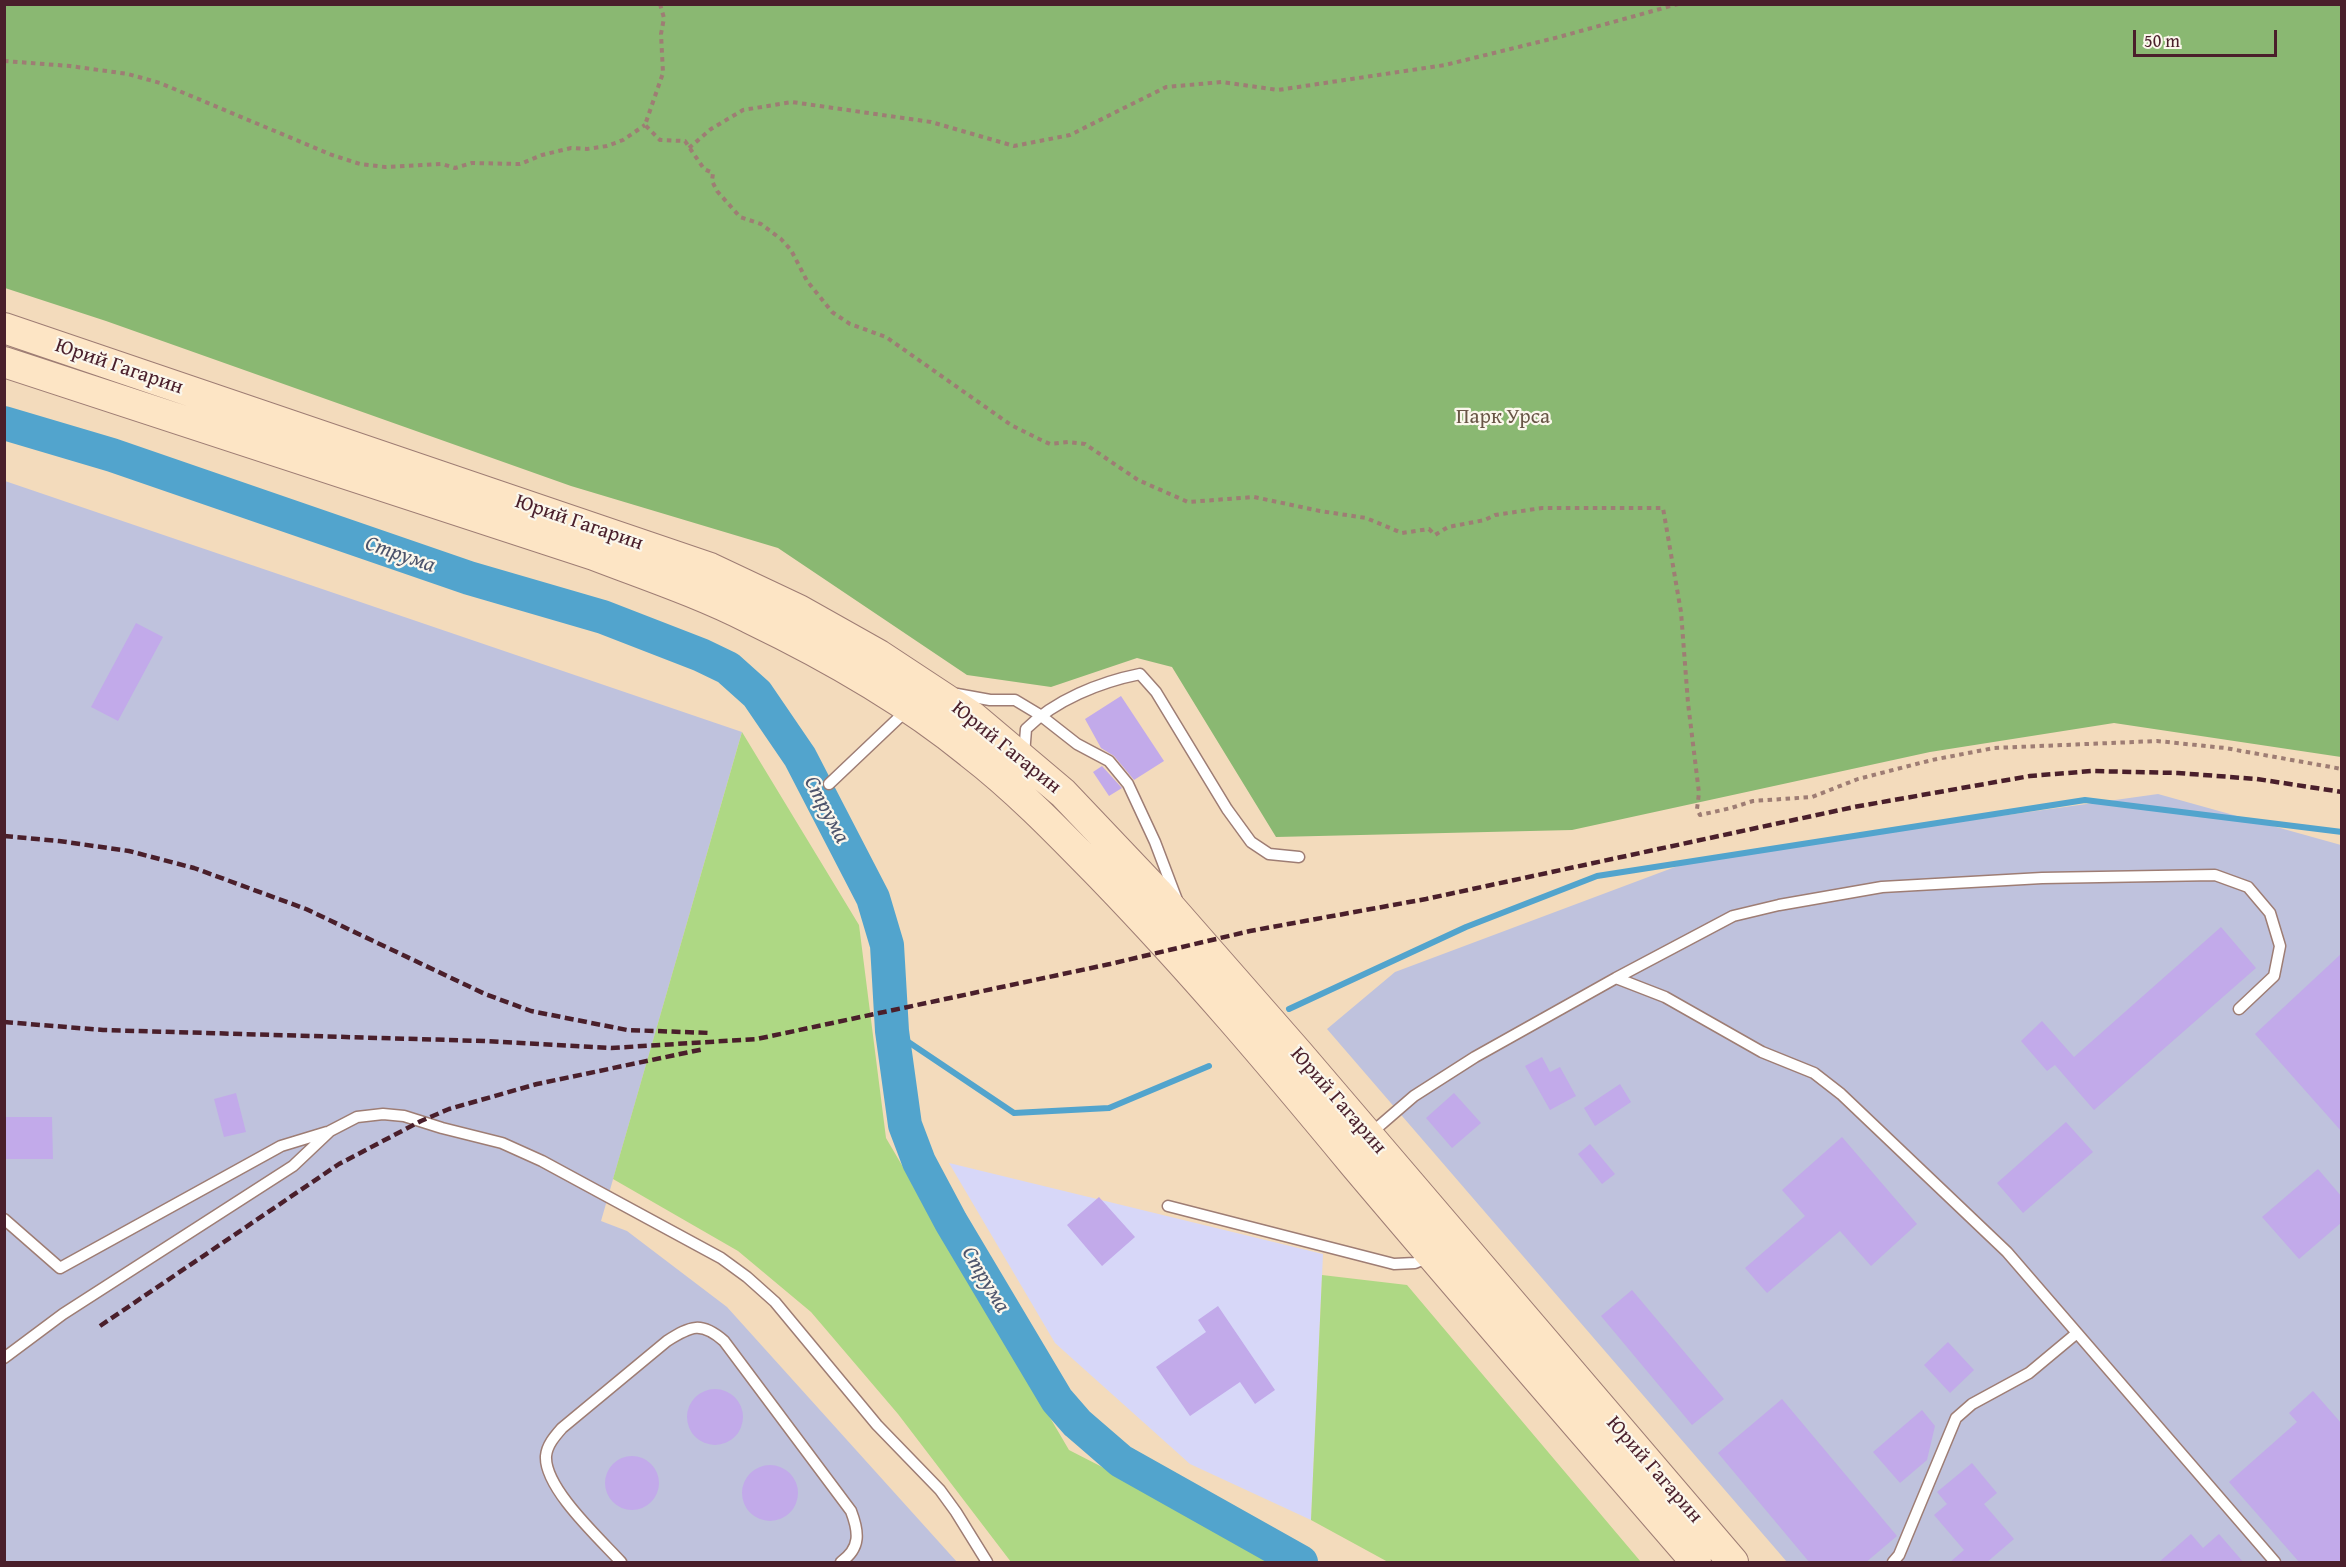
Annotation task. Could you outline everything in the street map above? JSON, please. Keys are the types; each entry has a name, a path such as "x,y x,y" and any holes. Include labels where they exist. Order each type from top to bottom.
{"street":[{"name":"Юрий Гагарин","path":"4,328 710,568 799,610 879,656 973,717 1063,793 1186,926 1368,1135 1733,1563"},
{"name":"Юрий Гагарин","path":"4,362 605,560 747,616 814,652 908,709 970,753 1055,829 1126,902 1235,1021 1432,1256 1696,1563"}],"lane":[{"path":"1025,760 1026,729 1040,715 1115,679 1140,674 1156,692 1227,809 1251,842 1269,854 1299,857"},
{"path":"933,690 990,700 1015,700 1040,715 1077,744 1109,761 1128,784 1158,851 1186,926"},
{"path":"829,784 908,709"},
{"path":"1368,1135 1414,1096 1475,1057 1733,916 1779,904 1882,887 2042,878 2215,875 2248,887 2270,913 2280,946 2274,976 2239,1009"},
{"path":"1617,978 1665,997 1762,1052 1814,1073 1841,1094 2007,1252 2275,1563"},
{"path":"4,1219 60,1268 281,1146 330,1131 357,1117 383,1114 404,1116 502,1143 542,1161 721,1258 747,1277 775,1302 877,1425 940,1490 987,1563"},
{"path":"4,1358 63,1314 293,1166 330,1131"},
{"path":"1168,1206 1394,1264 1415,1263 1432,1256"},
{"path":"621,1563 556,1488 548,1473 546,1455 551,1441 562,1428 667,1341 683,1331 696,1327 710,1329 724,1341 851,1511 857,1528 856,1543 849,1556 841,1563"},
{"path":"1893,1563 1899,1555 1956,1418 1972,1404 2029,1373 2077,1333"}],"path":[{"path":"4,61 70,66 128,74 160,83 332,155 360,164 385,167 442,164 455,168 472,163 520,164 542,155 571,148 587,149 608,146 623,140 645,125 663,73 661,34 664,18 660,4"},
{"path":"689,148 711,129 743,110 792,102 931,122 1014,146 1070,135 1166,87 1222,82 1278,90 1444,65 1559,37 1678,4"},
{"path":"645,125 660,140 685,141 704,169 712,173 712,181 717,191 740,217 761,224 781,238 791,250 807,281 832,312 850,324 886,337 968,395 1030,435 1050,444 1068,442 1085,444 1138,480 1188,502 1254,497 1366,518 1402,533 1429,529 1435,535 1448,526 1485,520 1495,515 1542,508 1663,508 1681,612 1699,793 1697,809 1700,815 1753,801 1812,797 1858,779 1932,760 1994,748 2157,741 2225,748 2342,769"}],"shaded area":[{"path":"5,481 742,732 601,1221 627,1231 727,1307 957,1562 5,1562"},
{"path":"2158,794 2341,845 2341,1562 1787,1562 1327,1029 1395,972 1699,858"},
{"path":"949,1163 1323,1254 1311,1520 1190,1464 1055,1343"}],"green space":[{"name":"Парк Урса","path":"5,4 2341,5 2341,757 2114,723 1930,752 1572,830 1276,837 1172,667 1137,658 1051,687 967,675 778,548 571,486 106,321 5,288"},
{"path":"742,732 859,925 886,1138 1069,1450 1287,1562 1011,1562 898,1414 811,1312 738,1251 613,1179"},
{"path":"1322,1275 1407,1285 1641,1562 1388,1562 1311,1520"}],"building":[{"path":"136,623 163,637 118,721 91,707"},
{"path":"1121,696 1164,761 1134,780 1114,756 1101,748 1085,719"},
{"path":"1102,766 1122,788 1109,796 1093,772"},
{"path":"2221,927 2256,968 2094,1110 2055,1065 2047,1071 2021,1041 2042,1021 2074,1057"},
{"path":"2342,953 2342,1132 2255,1034"},
{"path":"1542,1057 1550,1072 1560,1067 1576,1096 1550,1110 1525,1066"},
{"path":"1620,1084 1631,1102 1595,1126 1584,1108"},
{"path":"236,1093 246,1132 224,1137 214,1099"},
{"path":"1454,1093 1481,1123 1452,1148 1426,1118"},
{"path":"4,1117 52,1117 53,1159 4,1159"},
{"path":"2066,1122 2093,1152 2023,1213 1997,1183"},
{"path":"1842,1137 1917,1224 1871,1266 1840,1231 1767,1293 1745,1268 1805,1216 1782,1190"},
{"path":"1590,1144 1615,1174 1602,1184 1578,1154"},
{"path":"2318,1169 2342,1197 2342,1222 2299,1259 2262,1217"},
{"path":"1099,1197 1135,1237 1102,1266 1067,1225"},
{"path":"1632,1290 1724,1399 1692,1425 1601,1316"},
{"path":"1218,1306 1275,1390 1255,1404 1240,1382 1190,1416 1156,1367 1206,1332 1198,1320"},
{"path":"1948,1342 1974,1370 1950,1393 1924,1365"},
{"path":"715,1389 726,1391 735,1397 741,1406 743,1417 741,1428 735,1437 726,1443 715,1445 704,1443 695,1437 689,1428 687,1417 689,1406 695,1397 704,1391"},
{"path":"2313,1391 2342,1424 2342,1563 2300,1563 2229,1482 2297,1422 2289,1413"},
{"path":"1782,1399 1897,1536 1865,1563 1810,1563 1718,1453"},
{"path":"1922,1410 1935,1426 1927,1460 1900,1483 1873,1452"},
{"path":"632,1456 642,1458 651,1464 657,1473 659,1483 657,1493 651,1502 642,1508 632,1510 622,1508 613,1502 607,1493 605,1483 607,1473 613,1464 622,1458"},
{"path":"1972,1463 1997,1493 1984,1504 2014,1539 1986,1563 1949,1563 1964,1550 1934,1515 1947,1504 1937,1492"},
{"path":"770,1465 781,1467 790,1473 796,1482 798,1493 796,1504 790,1513 781,1519 770,1521 759,1519 750,1513 744,1504 742,1493 744,1482 750,1473 759,1467"},
{"path":"2191,1534 2203,1548 2219,1534 2244,1563 2158,1563"}],"waterway":[{"name":"Струма","path":"4,423 112,455 469,578 603,617 701,655 728,668 757,694 800,757 873,898 887,945 892,1031 905,1125 919,1162 951,1222 1057,1400 1077,1423 1121,1461 1301,1562"},
{"path":"1289,1009 1466,927 1597,876 2085,800 2342,832"},
{"path":"892,1031 1014,1113 1109,1108 1209,1066"}],"railway":[{"path":"4,1022 103,1030 484,1041 611,1048 757,1039 1110,964 1250,931 1426,899 1854,807 2030,776 2092,771 2178,773 2257,779 2342,792"},
{"path":"4,836 129,851 194,868 306,909 485,994 531,1011 627,1030 711,1033"},
{"path":"100,1326 339,1164 421,1121 449,1109 537,1084 704,1049"}]}
